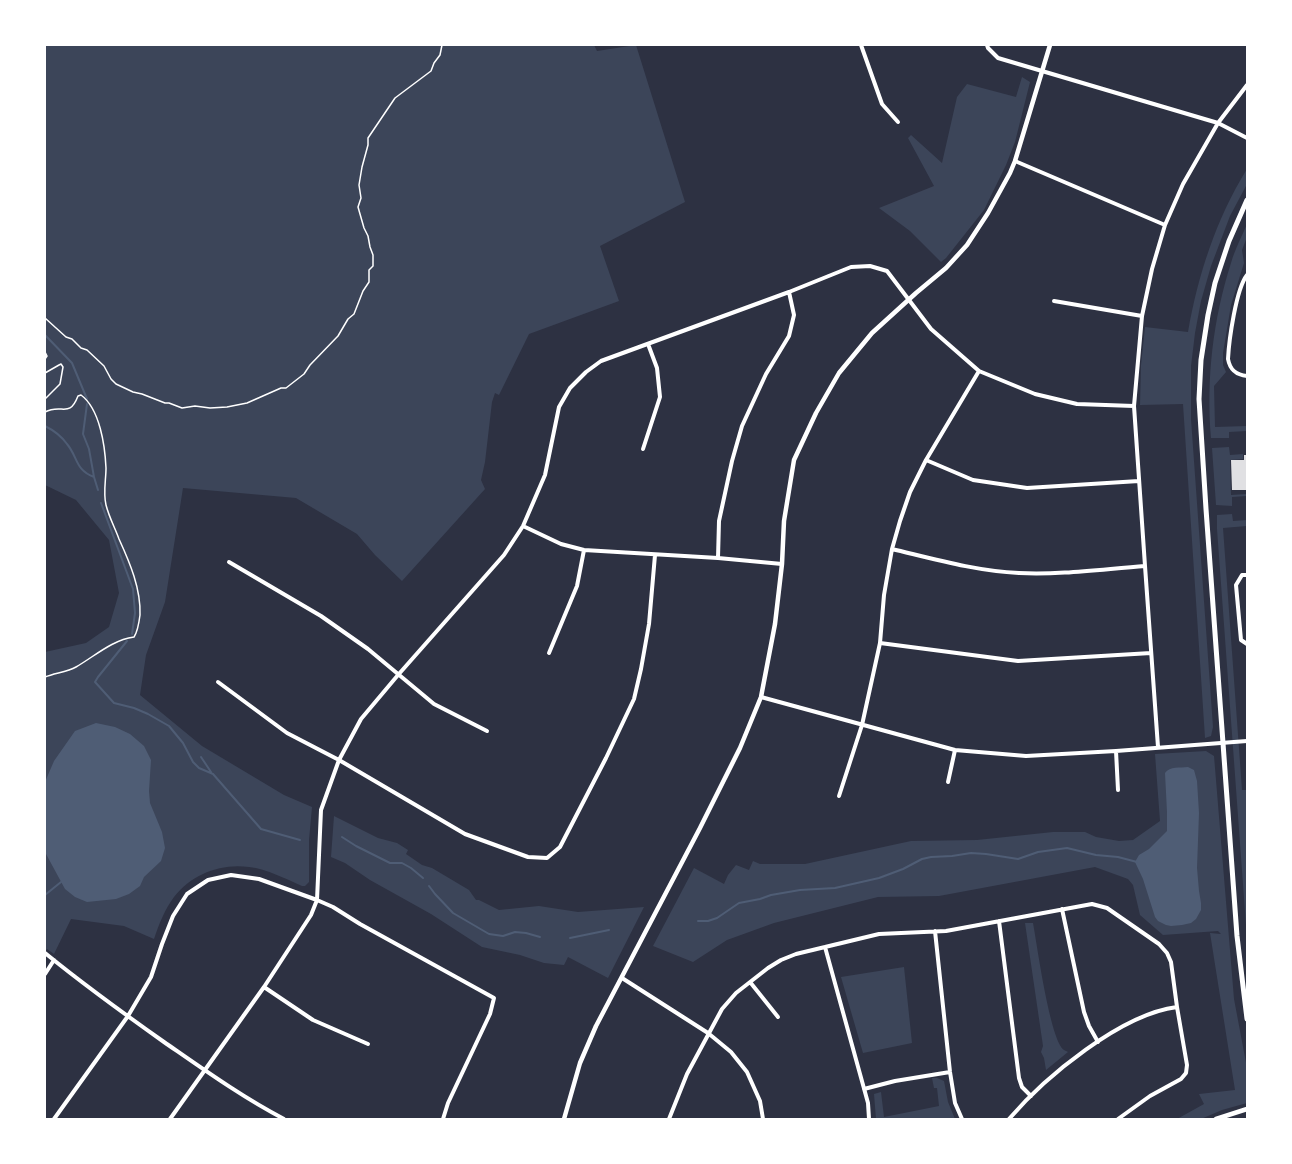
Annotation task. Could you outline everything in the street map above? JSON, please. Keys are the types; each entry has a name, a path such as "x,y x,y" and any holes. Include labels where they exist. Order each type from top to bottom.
{"main road":[{"path":"1247,200 1229,241 1215,283 1200,370 1199,399 1237,936 1247,1019"}],"street":[{"path":"861,45 882,104 898,122"},
{"path":"987,45 998,58 1218,123 1247,138"},
{"path":"564,1119 580,1062 596,1026 700,828 740,748 761,697 775,624 784,521 795,460 816,412 839,373 872,333 946,268 967,245 988,213 1015,161 1050,45"},
{"path":"1158,747 1134,406 1142,316 1152,269 1165,225 1183,184 1218,123 1247,85"},
{"path":"1015,161 1165,225"},
{"path":"170,1119 264,987 311,915 317,900 321,810 339,760 361,718 504,555 523,526 545,475 559,406 570,388 586,372 601,361 851,267 870,266 887,271 931,329 979,371 1035,394 1077,404 1134,406"},
{"path":"1247,275 1242,282 1228,356 1231,368 1239,375 1247,376"},
{"path":"718,558 719,521 732,461 742,426 766,374 789,336 794,315 789,292"},
{"path":"1054,301 1142,316"},
{"path":"643,449 660,397 657,368 648,344"},
{"path":"839,796 862,725 880,643 884,595 892,549 910,492 926,460 979,371"},
{"path":"926,460 973,480 1027,488 1139,480"},
{"path":"523,526 561,544 584,550 782,564"},
{"path":"892,549 973,568 1007,572 1045,573 1144,566"},
{"path":"549,653 577,586 584,550"},
{"path":"218,682 287,733 339,760 465,834 528,857 547,858 560,847 634,699 649,624 655,555"},
{"path":"229,562 321,616 368,649 434,704 487,731"},
{"path":"1244,575 1236,585 1241,640 1247,644"},
{"path":"880,643 1018,661 1151,653"},
{"path":"761,697 955,750 1026,756 1247,741"},
{"path":"948,782 955,750"},
{"path":"1116,751 1118,790"},
{"path":"54,1119 128,1016 151,977 173,916 187,894 208,880 231,875 259,879 333,907 494,998 490,1014 448,1103 443,1119"},
{"path":"669,1119 687,1074 725,1004 732,996 781,960 796,954 879,934 950,930 1092,904 1103,906 1159,944 1167,953 1171,962 1187,1065 1185,1076 1136,1105 1118,1119"},
{"path":"1062,909 1084,1012 1098,1042"},
{"path":"999,921 1019,1078 1022,1087 1031,1096"},
{"path":"935,931 950,1071 956,1108 962,1119"},
{"path":"825,947 868,1103 869,1119"},
{"path":"45,953 204,1070 256,1105 284,1119"},
{"path":"45,974 54,960"},
{"path":"622,978 708,1033 731,1052 747,1072 760,1101 763,1119"},
{"path":"750,982 778,1017"},
{"path":"264,987 313,1020 368,1044"},
{"path":"1009,1119 1061,1069 1098,1042 1145,1015 1161,1009 1177,1007"},
{"path":"864,1089 895,1080 950,1071"},
{"path":"1216,1119 1247,1109"}],"path":[{"path":"45,318 66,337 87,350 104,366 116,384 182,408 227,407 247,403 286,388 304,374 338,336 348,319 354,314 369,282 373,255 358,207 362,198 359,184 368,138 395,99 431,70 440,55 442,45"},
{"path":"45,352 47,356 45,359"},
{"path":"45,373 61,364 63,367 60,384 45,399"},
{"path":"45,412 55,408 71,408 81,395 94,411 105,455 106,505 131,569 140,601 140,622 132,638 125,638 102,649 72,669 45,677"}],"shaded area":[{"path":"45,45 594,45 597,51 636,45 685,202 600,246 619,301 529,334 499,395 495,393 492,402 481,480 485,489 402,581 357,534 296,498 183,488 165,602 146,655 140,695 202,746 284,795 312,807 309,882 302,886 269,872 249,867 218,869 198,876 181,889 168,907 154,939 124,926 71,919 54,954 47,949 45,952 45,652 86,643 109,627 119,593 109,540 76,500 45,485"},
{"path":"1022,77 1030,82 1015,142 1006,165 984,210 941,262 910,231 879,208 934,186 908,138 911,135 942,163 957,97 967,84 1016,97"},
{"path":"1247,169 1247,184 1230,216 1211,266 1201,301 1191,366 1191,419 1213,727 1211,736 1205,738 1183,404 1140,405 1141,365 1145,327 1188,332 1197,290 1217,228"},
{"path":"1247,224 1247,237 1242,250 1244,263 1231,305 1223,353 1223,365 1226,372 1214,386 1215,427 1247,426 1247,431 1229,432 1229,438 1211,438 1209,394 1215,327 1231,263"},
{"path":"1229,447 1230,455 1243,454 1243,459 1230,460 1231,495 1247,494 1247,496 1232,497 1232,506 1216,505 1212,448"},
{"path":"1232,514 1233,521 1247,520 1247,526 1223,528 1242,790 1247,790 1247,939 1217,529 1217,515"},
{"path":"96,723 115,727 130,734 144,746 151,760 150,803 162,832 165,848 161,861 144,877 140,886 129,894 116,899 87,902 75,897 65,889 46,854 45,782 54,761 75,731"},
{"path":"1206,751 1214,756 1234,999 1247,1068 1247,1103 1201,1119 1177,1119 1204,1104 1199,1094 1235,1090 1210,933 1221,934 1218,931 1163,935 1140,915 1133,885 1128,879 1095,867 939,896 878,897 774,923 727,940 693,962 653,946 694,868 724,884 736,865 749,870 753,861 760,864 805,864 911,841 977,840 1053,832 1085,832 1096,837 1119,841 1133,840 1160,821 1155,754"},
{"path":"1188,767 1194,770 1197,781 1199,813 1197,868 1201,910 1191,923 1171,926 1158,921 1155,917 1135,862 1139,855 1149,849 1167,831 1165,773 1172,768"},
{"path":"334,816 378,838 397,843 408,850 406,854 422,865 432,868 469,890 476,900 499,910 539,906 578,912 644,907 608,978 568,957 564,965 544,963 482,947 431,914 331,857"},
{"path":"1025,923 1033,923 1049,1011 1059,1043 1068,1052 1046,1070 1041,1052 1043,1046"},
{"path":"904,967 912,1043 863,1053 841,977"},
{"path":"932,1078 944,1081 948,1102 955,1119 876,1119 874,1094 881,1092 884,1117 939,1106 937,1088 934,1088"}],"building":[{"path":"1244,455 1247,455 1247,490 1232,490 1231,460 1244,460"}],"waterway":[{"path":"45,335 72,363 87,399"},
{"path":"87,404 83,434 89,449 94,477"},
{"path":"45,426 65,441 83,471 94,477 98,490"},
{"path":"101,503 133,589 135,613 132,634"},
{"path":"127,641 95,682 114,703 134,708 169,726 183,743 193,762 199,768 213,774 261,829 300,840"},
{"path":"201,757 211,772"},
{"path":"342,837 390,863 402,863 423,878"},
{"path":"698,921 717,918 739,903 771,895 800,890 835,888 879,878 931,857 971,853 1018,859 1038,852 1067,848 1137,862"},
{"path":"45,895 61,882"},
{"path":"429,886 453,913 489,934 503,936 515,932 540,937"},
{"path":"570,938 609,930"}]}
